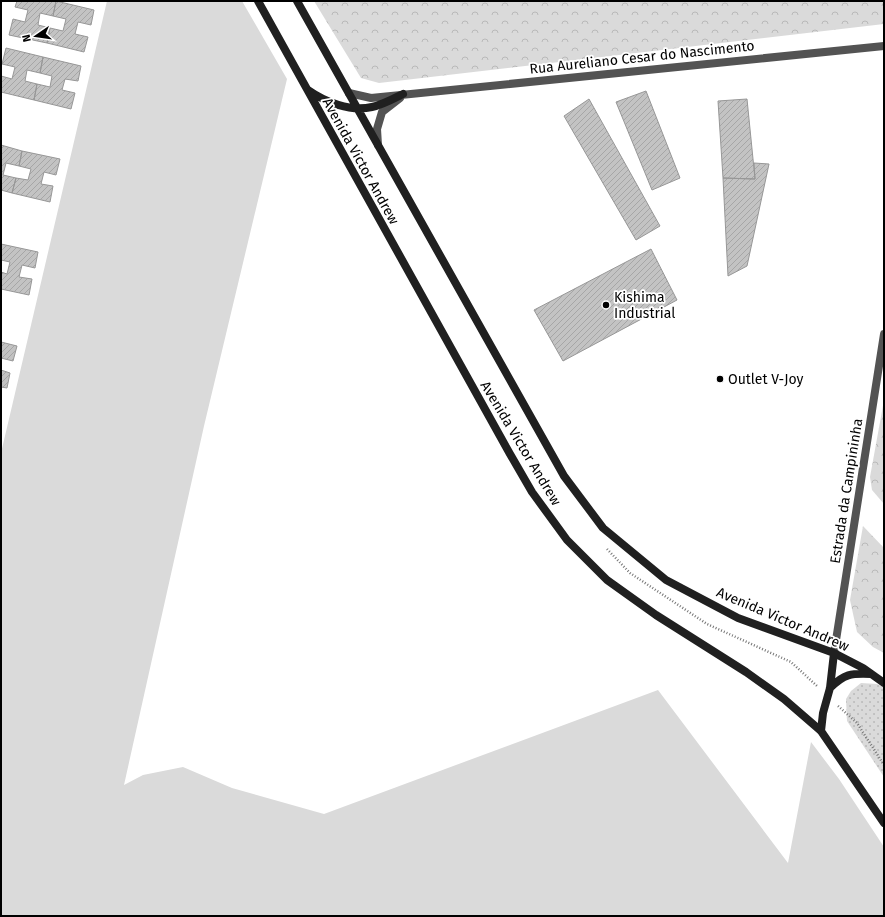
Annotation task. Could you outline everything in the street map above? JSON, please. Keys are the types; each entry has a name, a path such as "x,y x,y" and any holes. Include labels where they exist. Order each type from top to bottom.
{"main road":[{"name":"Avenida Victor Andrew","path":"258,1 305,88 510,454 532,492 567,540 607,580 656,615 753,676 784,699 822,731 884,823"},
{"name":"Avenida Victor Andrew","path":"297,1 564,476 603,528 666,580 738,618 834,652 872,674 884,683"},
{"path":"305,88 318,97 329,102 357,108 372,107 403,94"},
{"path":"822,731 823,713 829,692 834,652"},
{"path":"829,692 840,678 856,673 872,674"}],"street":[{"name":"Rua Aureliano Cesar do Nascimento","path":"349,93 371,98 884,46"},
{"path":"378,145 377,129 382,112 403,94"},
{"name":"Estrada da Campininha","path":"834,652 884,334"}],"path":[{"path":"605,548 630,573 707,624 791,662 829,692 857,723 884,765"}],"green space":[{"path":"107,1 242,1 287,79 204,426 124,785 143,775 183,767 232,788 324,814 658,690 788,863 811,742 839,779 884,847 884,916 1,916 1,453"},
{"path":"314,1 884,1 884,24 379,83 361,78"},
{"path":"884,400 884,504 872,490 870,477"},
{"path":"863,526 884,548 884,653 873,647 857,632 850,600"},
{"path":"861,683 877,684 884,687 884,777 847,721 846,699 851,691"}],"building":[{"path":"17,1 56,1 53,16 40,13 38,25 50,28 47,43 9,35 13,19 25,22 28,10 15,7"},
{"path":"56,1 94,10 91,25 78,22 75,34 88,37 84,52 47,43 50,28 63,31 66,19 53,16"},
{"path":"6,48 43,57 40,73 27,70 25,81 37,84 34,100 1,92 1,76 12,79 15,67 2,64"},
{"path":"43,57 81,66 78,81 65,79 62,90 75,93 71,109 34,100 37,84 50,87 52,76 40,73"},
{"path":"646,91 680,178 652,190 616,102"},
{"path":"589,99 660,226 636,240 564,116"},
{"path":"747,99 755,179 723,178 718,101"},
{"path":"1,145 22,151 19,166 6,163 3,175 16,178 12,193 1,190"},
{"path":"22,151 60,159 56,175 44,172 41,184 53,186 50,202 12,193 16,178 28,180 31,169 19,166"},
{"path":"754,163 769,164 747,266 728,276 723,178 755,179"},
{"path":"1,244 38,252 35,268 22,265 19,277 32,279 29,295 1,289 1,272 7,274 10,262 1,260"},
{"name":"Kishima Industrial","path":"651,249 677,300 563,361 534,310"},
{"path":"1,342 17,346 13,361 1,358"},
{"path":"1,370 10,373 7,388 1,387"}],"place":[{"name":"Kishima Industrial","path":"606,305"},
{"name":"Outlet V-Joy","path":"720,379"}]}
